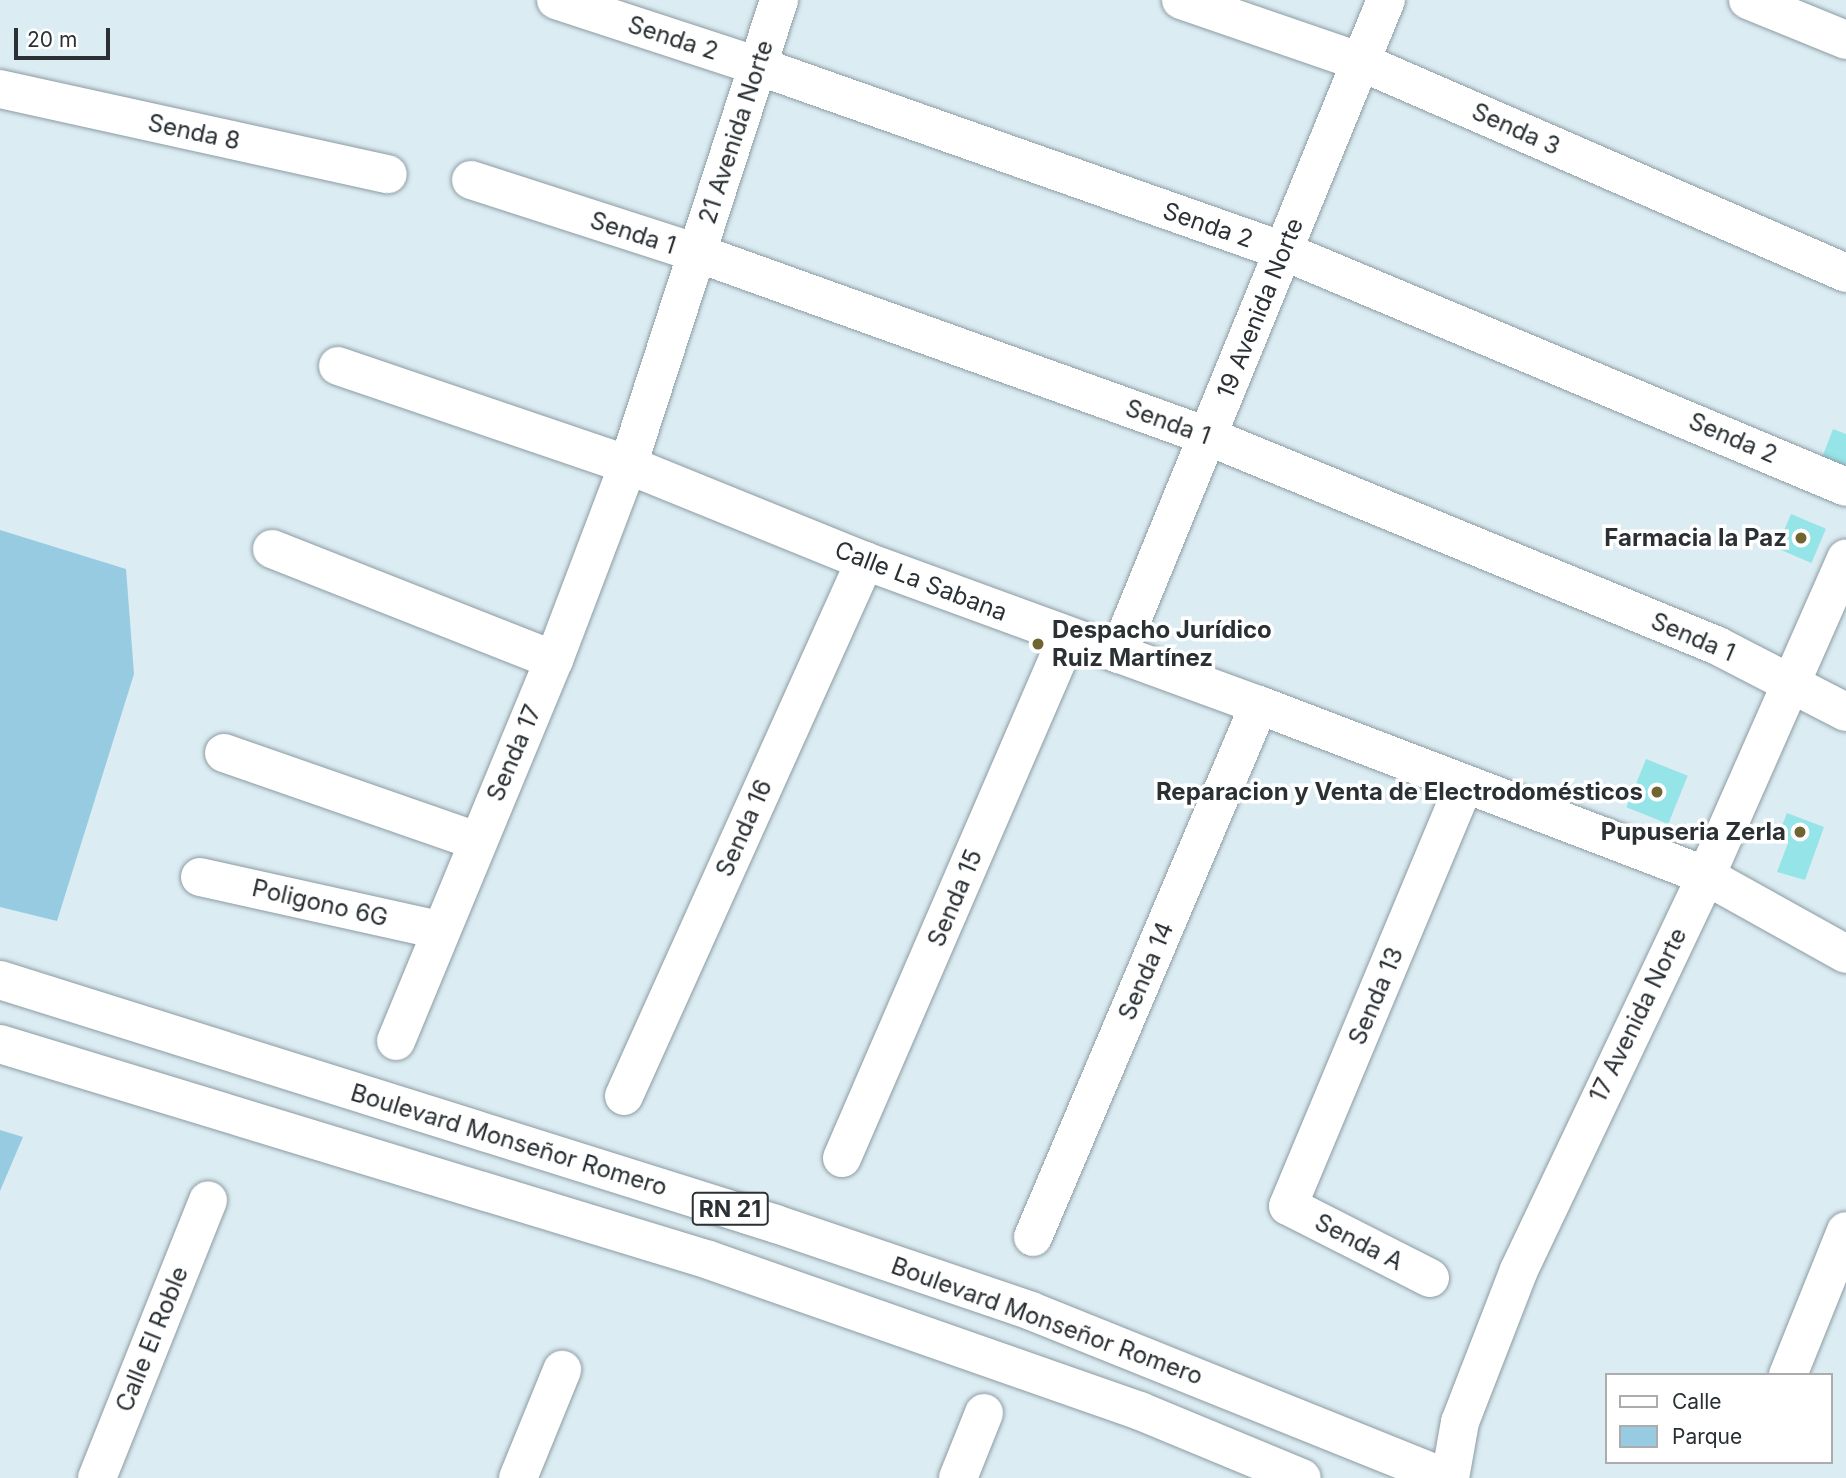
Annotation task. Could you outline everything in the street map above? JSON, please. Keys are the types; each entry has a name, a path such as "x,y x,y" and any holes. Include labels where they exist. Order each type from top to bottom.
{"main road":[{"name":"Senda 2","path":"556,0 758,65 1283,251 1846,487"},
{"name":"21 Avenida Norte","path":"628,464 779,0"},
{"name":"Senda 3","path":"1181,0 1361,62 1846,273"},
{"name":"19 Avenida Norte","path":"1118,654 1386,0"},
{"path":"1748,0 1846,40"},
{"name":"Senda 8","path":"0,89 388,174"},
{"name":"Senda 1","path":"471,180 697,253 1207,436 1794,681 1846,712"},
{"name":"Calle La Sabana","path":"338,366 628,464 865,561 1067,638 1259,705 1463,787 1706,876 1846,954"},
{"name":"Senda 17","path":"397,1041 440,930 554,660 628,464"},
{"path":"272,549 554,660"},
{"name":"17 Avenida Norte","path":"1448,1478 1460,1422 1519,1270 1706,876 1846,559"},
{"name":"Senda 16","path":"624,1096 865,561"},
{"name":"Senda 15","path":"842,1158 1067,638"},
{"name":"Senda 14","path":"1033,1237 1259,705"},
{"path":"224,753 477,841"},
{"name":"Senda 13","path":"1288,1206 1463,787"},
{"name":"Poligono 6G","path":"200,877 440,930"},
{"name":"Boulevard Monseñor Romero","path":"0,980 776,1224 1031,1311 1448,1478"},
{"name":"RN 21","path":"0,1044 709,1260 1140,1411 1302,1478"},
{"name":"Calle El Roble","path":"97,1478 208,1200"},
{"name":"Senda A","path":"1288,1206 1430,1278"},
{"path":"1789,1373 1846,1230"},
{"path":"518,1478 562,1370"},
{"path":"958,1478 984,1413"}],"green space":[{"path":"0,530 126,569 134,674 57,921 0,907"},
{"path":"0,1130 23,1137 0,1191"}],"building":[{"path":"1833,429 1846,434 1846,473 1820,463"},
{"name":"Farmacia la Paz","path":"1791,514 1826,529 1812,563 1777,548"},
{"name":"Reparacion y Venta de Electrodomésticos","path":"1646,759 1688,776 1668,824 1627,807"},
{"path":"1787,813 1824,827 1805,880 1777,872 1788,843 1777,838"}],"place":[{"name":"Farmacia la Paz","path":"1801,538"},
{"name":"Despacho Jurídico Ruiz Martínez","path":"1038,644"},
{"name":"Reparacion y Venta de Electrodomésticos","path":"1657,792"},
{"name":"Pupuseria Zerla","path":"1800,832"}]}
